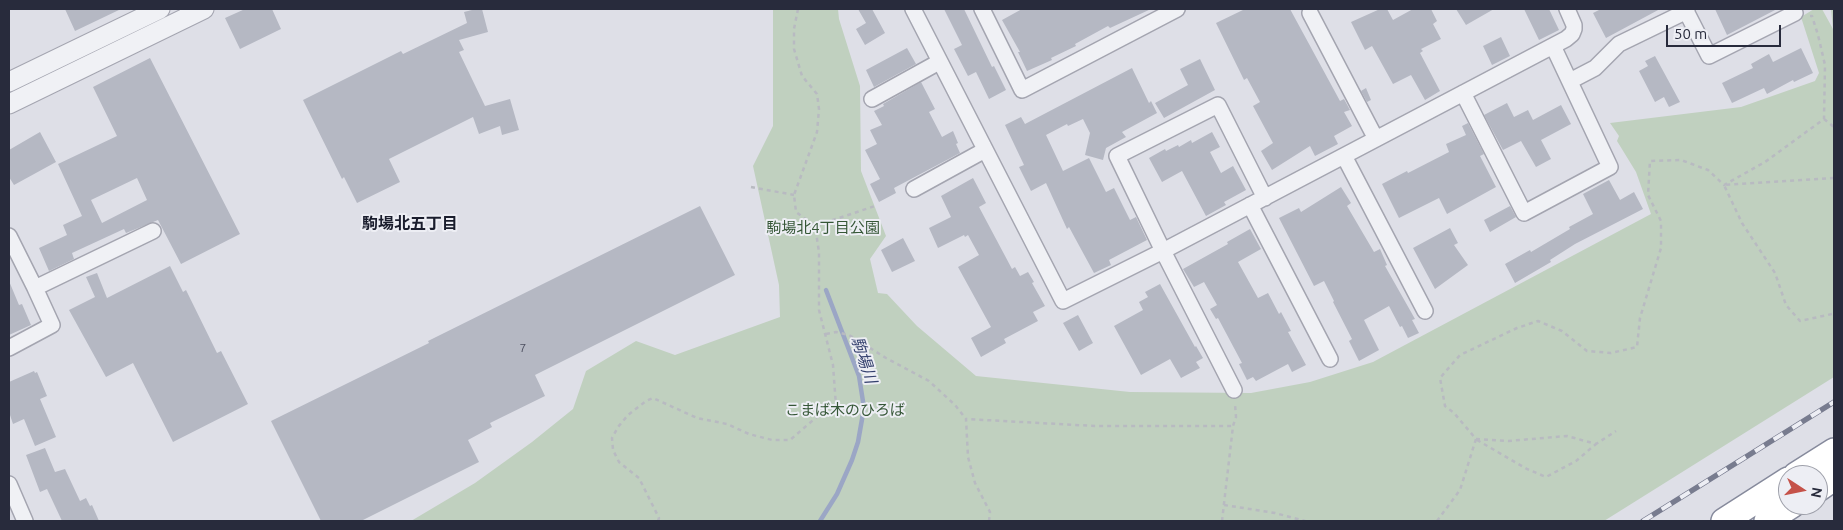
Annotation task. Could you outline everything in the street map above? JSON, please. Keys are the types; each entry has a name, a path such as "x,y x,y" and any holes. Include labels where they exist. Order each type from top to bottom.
{"highway":[{"path":"1812,465 1834,451"},
{"path":"1724,521 1778,486"},
{"path":"1767,521 1778,514"}],"street":[{"path":"9,104 204,9"},
{"path":"913,9 1063,301 1163,252 1566,39 1574,32 1574,25 1567,9"},
{"path":"982,9 1022,90 1177,9"},
{"path":"9,82 156,10 164,28"},
{"path":"1570,81 1595,68 1619,44 1686,10 1709,56 1794,11"},
{"path":"1310,13 1376,139"},
{"path":"1463,93 1524,213 1610,167 1553,46"},
{"path":"872,99 939,62"},
{"path":"1234,390 1163,252 1117,156 1218,105 1265,198"},
{"path":"914,188 985,150"},
{"path":"1344,156 1425,311"},
{"path":"1250,205 1330,359"},
{"path":"35,288 153,232"},
{"path":"9,238 52,325 9,348"},
{"path":"9,484 26,521"}],"path":[{"path":"658,521 659,518 639,478 619,462 613,450 612,438 624,418 646,401 653,398 697,418 727,424 750,434 772,440 790,440 819,415 832,412 836,406 833,364 819,310 818,252 815,226 796,212 794,195 817,132 819,109 817,94 802,76 794,50 794,29 798,9"},
{"path":"1794,11 1812,16 1818,35 1826,65 1824,119"},
{"path":"1824,119 1834,127"},
{"path":"1724,184 1764,162 1824,119"},
{"path":"1616,430 1576,461 1546,477 1527,469 1476,439 1454,413 1445,406 1440,378 1460,355 1517,328 1538,321 1562,330 1587,352 1611,353 1636,347 1640,318 1661,248 1661,222 1648,195 1650,161 1681,160 1708,170 1724,184 1742,223 1775,273 1786,305 1800,321 1834,312"},
{"path":"1724,184 1834,178"},
{"path":"751,187 794,195"},
{"path":"815,226 875,206"},
{"path":"826,334 836,332 849,335 928,381 955,404 966,419 968,457 975,482 990,512 989,521"},
{"path":"1222,521 1236,417 1234,390"},
{"path":"966,419 1095,426 1234,426"},
{"path":"1476,439 1508,441 1567,436 1596,444"},
{"path":"1437,521 1460,490 1476,439"},
{"path":"1224,505 1275,513 1306,521"}],"green space":[{"name":"こまば木のひろば","path":"773,9 838,9 839,19 860,86 861,171 886,236 870,259 878,293 887,294 917,326 976,376 1130,392 1251,393 1310,382 1373,362 1651,214 1636,172 1617,141 1619,136 1610,123 1741,107 1815,81 1819,73 1801,17 1814,9 1822,9 1833,29 1831,9 1834,9 1834,377 1604,521 411,521 475,483 532,442 573,409 586,371 636,341 675,355 780,317 779,285 753,166 773,126"}],"building":[{"path":"65,9 121,9 75,31"},
{"path":"245,9 272,9 281,29 240,49 225,18"},
{"path":"482,9 488,32 459,40 464,50 459,52 485,106 510,99 519,130 502,135 500,126 479,134 473,117 389,159 400,182 357,203 344,177 342,179 303,100 401,51 403,54 467,23 464,12"},
{"path":"858,9 872,9 885,33 865,45 856,29 866,23"},
{"path":"944,9 964,9 992,67 994,66 1006,90 989,99 976,72 968,76 954,49 962,45"},
{"path":"1022,9 1151,9 1110,28 1108,26 1075,44 1076,46 1051,58 1052,60 1027,71 1018,52 1020,52 1002,20"},
{"path":"1245,9 1290,9 1340,101 1344,99 1350,110 1344,112 1352,126 1334,136 1338,144 1315,156 1310,146 1272,170 1261,151 1273,143 1253,106 1260,102 1247,78 1244,80 1216,23"},
{"path":"1380,9 1387,9 1393,20 1413,9 1431,9 1437,21 1433,24 1441,39 1421,49 1423,51 1420,53 1440,91 1425,100 1411,75 1393,84 1372,46 1365,50 1351,22"},
{"path":"1456,9 1494,9 1466,25"},
{"path":"1524,9 1549,9 1559,30 1539,40"},
{"path":"1601,9 1660,9 1606,38 1593,13"},
{"path":"1715,9 1777,9 1727,35"},
{"path":"1501,37 1510,56 1492,65 1483,46"},
{"path":"907,48 916,64 874,87 866,70"},
{"path":"1801,48 1813,73 1794,82 1793,80 1767,94 1764,88 1732,103 1722,83 1753,68 1751,64 1769,54 1773,62"},
{"path":"1655,56 1680,102 1669,107 1664,97 1655,102 1639,71 1648,66 1645,61"},
{"path":"150,58 240,234 181,264 158,220 126,233 124,229 72,253 74,259 49,271 39,248 67,235 63,225 82,216 58,164 117,136 93,87","holes":["137,178 147,200 102,223 91,200"]},
{"path":"1200,59 1215,90 1164,118 1155,103 1188,85 1180,69"},
{"path":"1132,68 1149,103 1151,101 1157,113 1122,132 1126,137 1106,148 1103,160 1085,155 1090,133 1083,119 1068,126 1067,124 1046,135 1063,171 1089,158 1106,192 1114,188 1130,220 1136,217 1147,240 1109,260 1111,265 1094,273 1069,227 1067,229 1046,183 1031,191 1019,167 1024,165 1005,125 1021,117 1025,124"},
{"path":"921,82 935,109 929,112 942,137 953,131 960,153 894,188 896,193 879,202 870,184 880,179 865,150 877,144 870,130 882,125 874,111"},
{"path":"1366,88 1371,100 1367,102 1361,91"},
{"path":"1507,103 1514,117 1528,110 1533,120 1561,105 1571,124 1541,140 1551,159 1536,167 1521,141 1503,150 1484,115"},
{"path":"1468,123 1484,154 1480,156 1496,187 1447,214 1439,198 1399,218 1382,184 1449,152 1446,144 1466,135 1462,126"},
{"path":"40,132 56,162 14,185 9,177 9,150"},
{"path":"1212,132 1220,147 1210,152 1221,173 1233,166 1246,190 1224,202 1226,205 1206,216 1182,171 1162,182 1149,158 1165,149 1166,151 1178,145 1179,147 1191,140 1192,143"},
{"path":"973,178 986,203 979,207 1012,269 1015,267 1020,276 1028,272 1045,306 1033,312 1038,321 1004,339 1006,343 981,357 971,338 991,327 958,267 979,255 968,235 965,237 964,235 938,248 929,228 951,217 941,196"},
{"path":"1609,180 1620,200 1634,192 1643,209 1575,244 1550,260 1551,262 1515,283 1505,264 1530,250 1531,252 1593,214 1583,194"},
{"path":"1341,187 1351,203 1347,206 1374,252 1380,249 1387,265 1385,266 1415,319 1412,320 1419,333 1408,338 1389,306 1364,320 1379,350 1359,361 1349,341 1352,339 1324,281 1314,286 1279,218 1299,208 1301,212"},
{"path":"700,206 735,275 535,375 545,396 490,423 492,427 468,440 479,462 361,521 321,521 271,421"},
{"path":"1510,206 1516,217 1490,232 1484,220"},
{"path":"1450,228 1458,243 1454,245 1468,265 1435,289 1413,248"},
{"path":"1250,229 1261,249 1238,262 1258,298 1268,293 1279,314 1281,312 1291,331 1288,332 1306,365 1292,372 1288,364 1256,381 1253,377 1247,380 1239,364 1242,363 1218,318 1216,319 1210,309 1217,305 1204,282 1194,287 1183,269 1228,244 1227,242"},
{"path":"903,238 915,261 892,272 881,250"},
{"path":"170,266 183,292 186,290 217,353 221,351 248,404 173,442 133,363 106,377 69,310 95,297 86,277 97,273 107,298"},
{"path":"9,281 19,305 22,304 31,325 9,335"},
{"path":"1160,284 1203,358 1196,362 1200,368 1181,378 1170,359 1141,375 1114,326 1143,310 1139,302 1148,297 1145,292"},
{"path":"1078,315 1093,343 1079,351 1063,323"},
{"path":"34,371 35,373 37,372 47,396 40,399 56,437 35,446 24,419 13,424 9,412 9,382"},
{"path":"45,448 55,472 65,469 80,501 86,498 90,506 92,505 99,521 62,521 47,489 40,492 26,455"}],"waterway":[{"name":"駒場川","path":"820,521 837,494 852,460 858,442 864,408 859,376 826,290"}],"railway":[{"path":"1643,521 1834,402"}],"district":[{"name":"駒場北五丁目","path":"410,224"}],"park label":[{"name":"駒場北4丁目公園","path":"823,228"}]}
